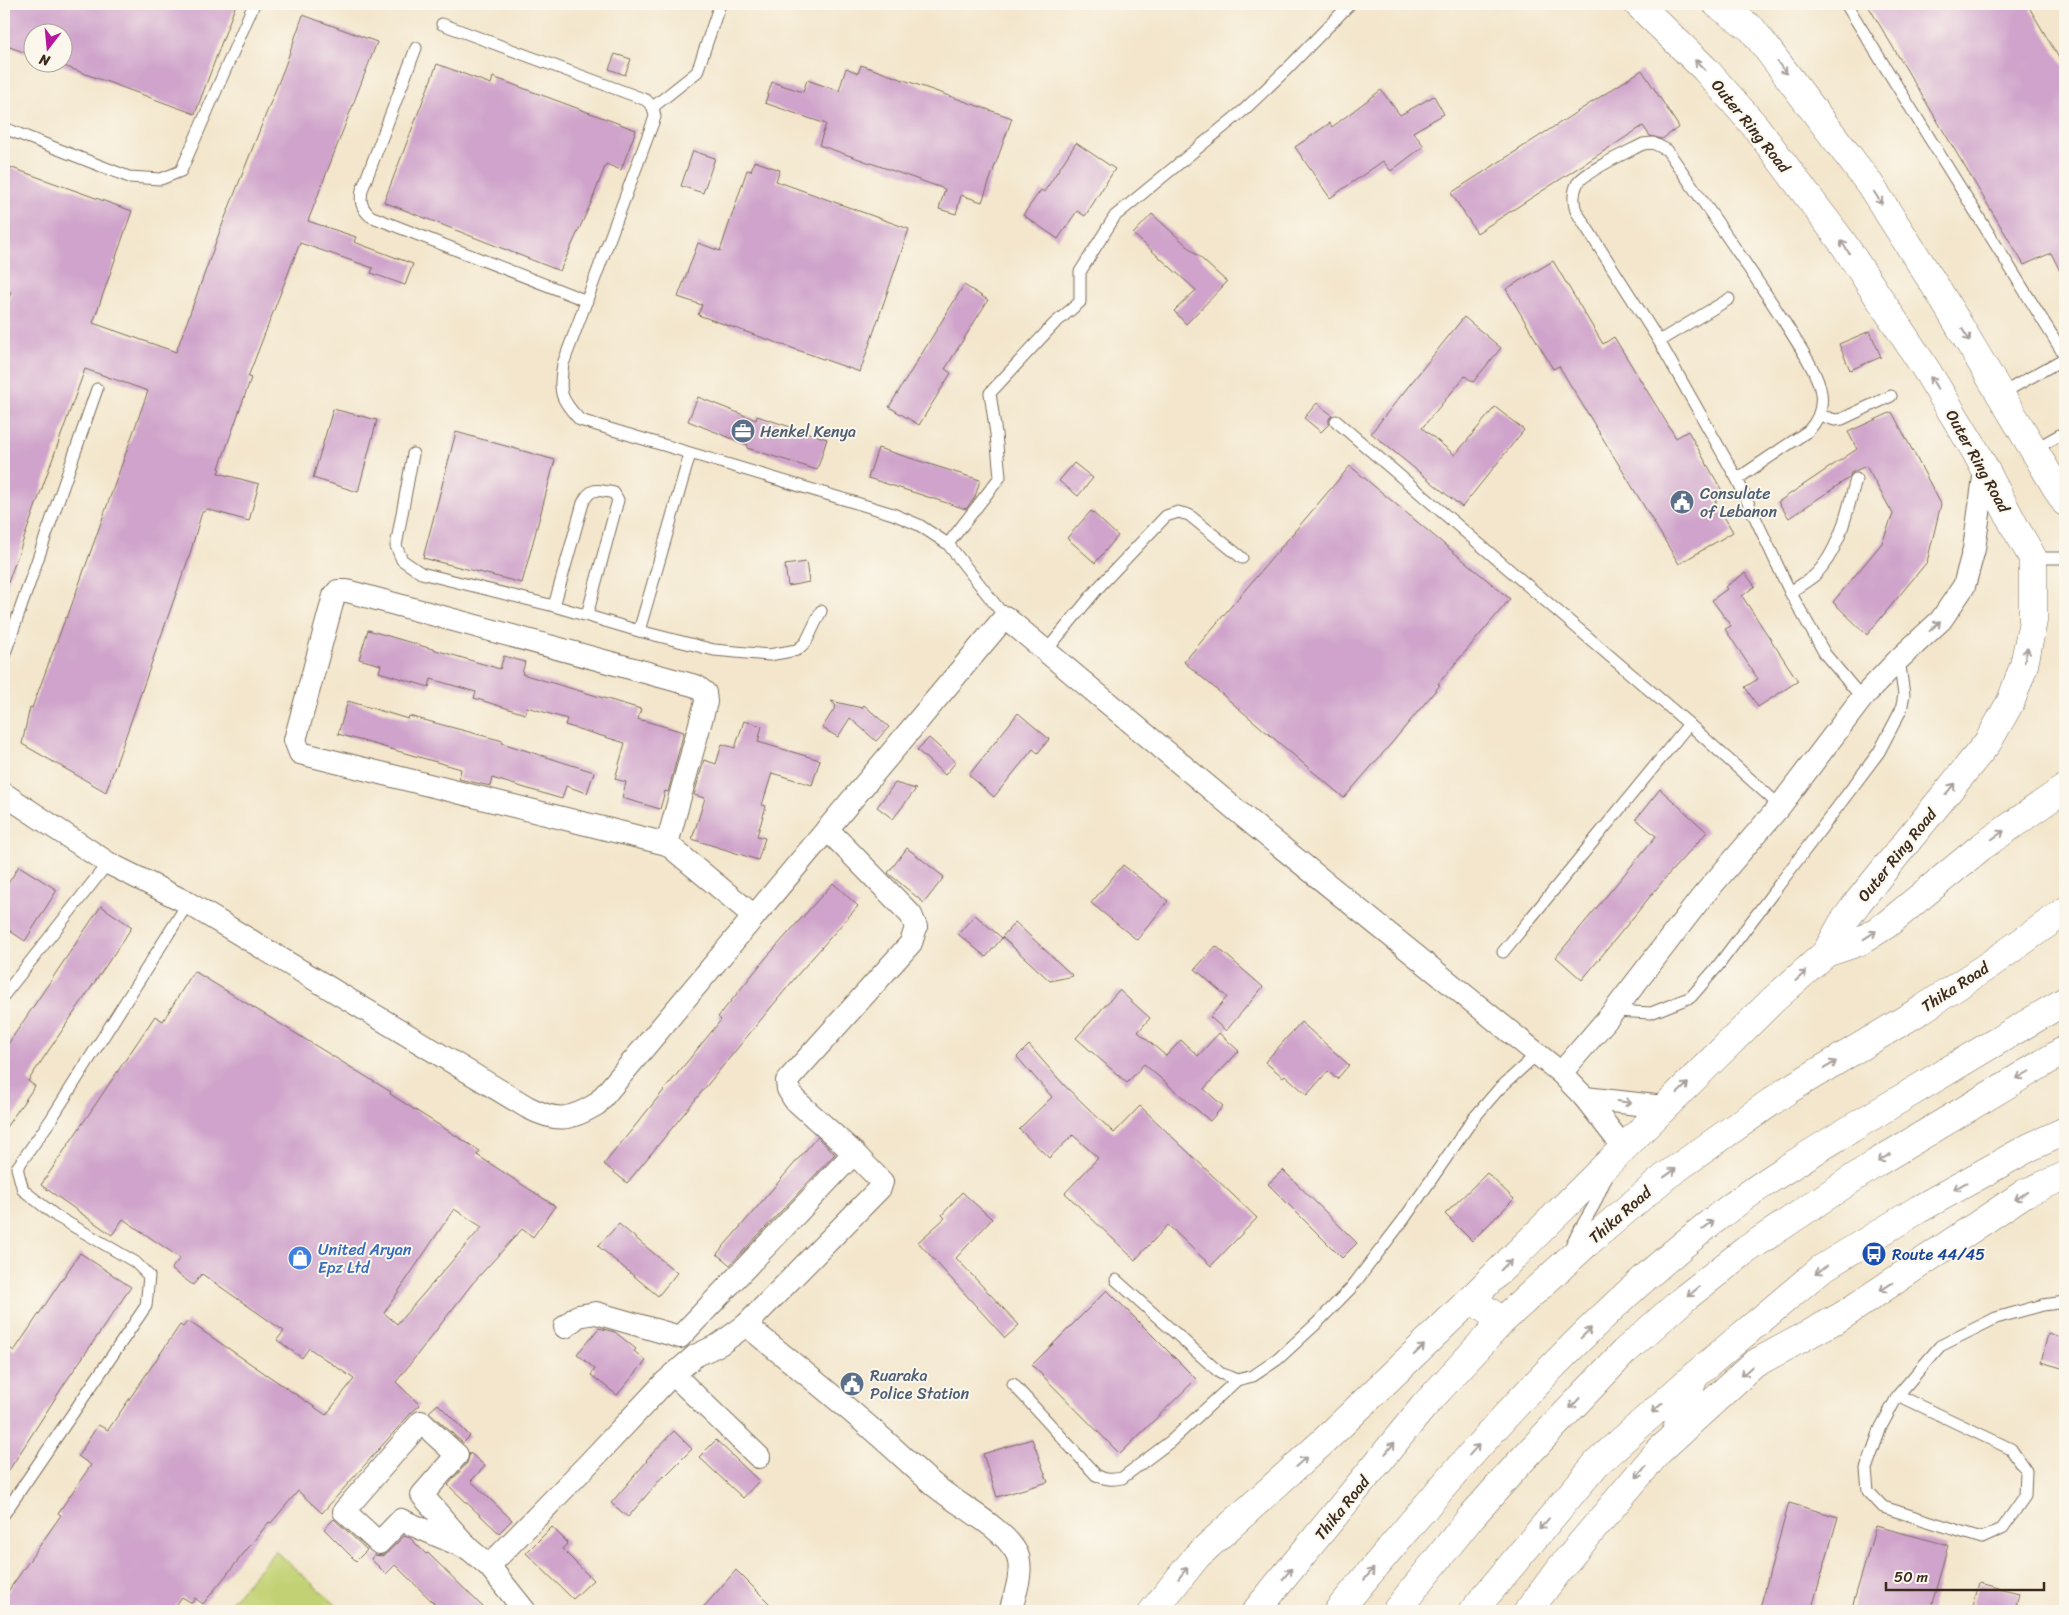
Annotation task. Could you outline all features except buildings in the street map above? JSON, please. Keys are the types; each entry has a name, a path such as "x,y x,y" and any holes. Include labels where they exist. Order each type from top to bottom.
{"main road":[{"name":"Outer Ring Road","path":"1638,4 1705,70 1755,126 1837,235 1927,371 1985,470 2033,558 2033,621 2024,665 2011,701 1988,742 1858,902 1842,924 1826,954"},
{"path":"1717,4 1752,29"},
{"path":"1739,4 1752,29 1869,184 2002,394 2065,502"},
{"path":"1153,1611 1197,1556 1325,1440 1774,1000 1826,954 1859,942 1886,925 1981,847 2065,788"},
{"name":"Thika Road","path":"1256,1611 1424,1406 1502,1321 1666,1176 1788,1090 1921,1010 2065,912"},
{"path":"1338,1611 1457,1469 1533,1385 1654,1268 1716,1218 1811,1154 2065,1001"},
{"path":"1396,1611 1472,1516 1521,1461 1624,1352 1686,1297 1746,1250 1876,1163 2065,1050"},
{"path":"1473,1611 1527,1544 1597,1463 1694,1376 1821,1269 1919,1209 2030,1147 2065,1131"},
{"path":"1528,1611 1562,1566 1658,1452 1754,1364 1842,1316 2025,1193 2065,1176"},
{"path":"1471,1299 1502,1321"},
{"path":"1674,1437 1694,1376"}],"street":[{"path":"1561,1074 1614,1011 1701,898 1780,806 1862,698 1899,659 1941,620 1964,586 1974,549 1985,470"},
{"path":"667,844 706,702 705,693 696,686 347,591 338,592 334,596 295,740 300,753 667,844 754,916"},
{"path":"4,794 108,863 188,903 527,1107 544,1116 564,1119 579,1115 597,1104 1005,617 1260,830 1561,1074 1585,1098 1618,1154"},
{"path":"489,1566 672,1374 695,1356 720,1344 746,1325 880,1188 882,1182 854,1153 794,1100 788,1089 787,1081 911,943 916,927 911,915 827,829"},
{"path":"1585,1098 1664,1107"},
{"path":"680,1337 854,1153"},
{"path":"565,1327 578,1316 596,1313 680,1337 695,1356"},
{"path":"746,1325 874,1432 935,1486 966,1510 999,1531 1017,1554 1019,1569 1010,1611"},
{"path":"672,1374 759,1457"},
{"path":"421,1422 457,1456 422,1494 380,1543 344,1511 421,1422"},
{"path":"422,1494 469,1549 489,1566 525,1611"},
{"path":"401,1520 469,1549"}],"lane":[{"path":"4,128 129,177 161,179 181,171 254,4"},
{"path":"653,107 697,72 720,4"},
{"path":"948,544 1000,477 990,393 1054,324 1080,302 1080,272 1115,216 1244,110 1350,4"},
{"path":"1846,4 2065,357 2002,394"},
{"path":"442,24 646,100 653,107 655,117 563,364 560,388 570,410 580,420 893,514 919,525 948,544 1005,617"},
{"path":"416,48 362,190 360,202 363,209 370,216 587,301"},
{"path":"1737,480 1808,432 1815,424 1819,415 1821,392 1807,358 1746,261 1667,150 1652,143 1643,144 1584,176 1576,188 1574,204 1576,211 1659,341 1737,480 1790,592 1825,654 1862,698"},
{"path":"1659,341 1729,299"},
{"path":"4,656 97,389"},
{"path":"1819,415 1835,420 1842,419 1891,396"},
{"path":"1336,422 1689,724 1780,806"},
{"path":"2035,449 2065,432"},
{"path":"414,454 396,546 402,560 421,573 554,606 639,631 714,650 769,655 796,650 806,642 821,611"},
{"path":"639,631 690,454"},
{"path":"1790,592 1814,575 1831,552 1841,531 1856,479"},
{"path":"554,606 583,502 587,494 594,490 614,493 618,500 616,510 588,616"},
{"path":"1046,651 1098,588 1166,516 1178,512 1188,515 1242,558"},
{"path":"2033,558 2065,558"},
{"path":"1614,1011 1651,1013 1691,997 1717,967 1880,752 1901,710 1904,694 1899,659"},
{"path":"1503,952 1689,724"},
{"path":"4,995 108,863"},
{"path":"4,1514 146,1306 149,1276 135,1262 56,1216 23,1190 17,1168 50,1121 188,903"},
{"path":"1013,1384 1096,1475 1105,1480 1122,1478 1171,1441 1236,1380 1253,1376 1278,1359 1317,1323 1351,1288 1404,1219 1473,1119 1498,1090 1537,1054"},
{"path":"1551,1276 1594,1205 1618,1154"},
{"path":"1116,1280 1220,1373 1236,1380"},
{"path":"1898,1395 2011,1449 2026,1471 2025,1496 2002,1529 1982,1538 1883,1507 1868,1491 1866,1469 1881,1427 1898,1395 1940,1346 1996,1318 2043,1305 2065,1302"}],"green space":[{"path":"275,1551 343,1611 223,1611"}],"place":[{"name":"Henkel Kenya","path":"743,431"},
{"name":"Consulate of Lebanon","path":"1682,502"},
{"name":"Route 44/45","path":"1874,1254"},
{"name":"United Aryan Epz Ltd","path":"300,1258"},
{"name":"Ruaraka Police Station","path":"852,1384"}]}
